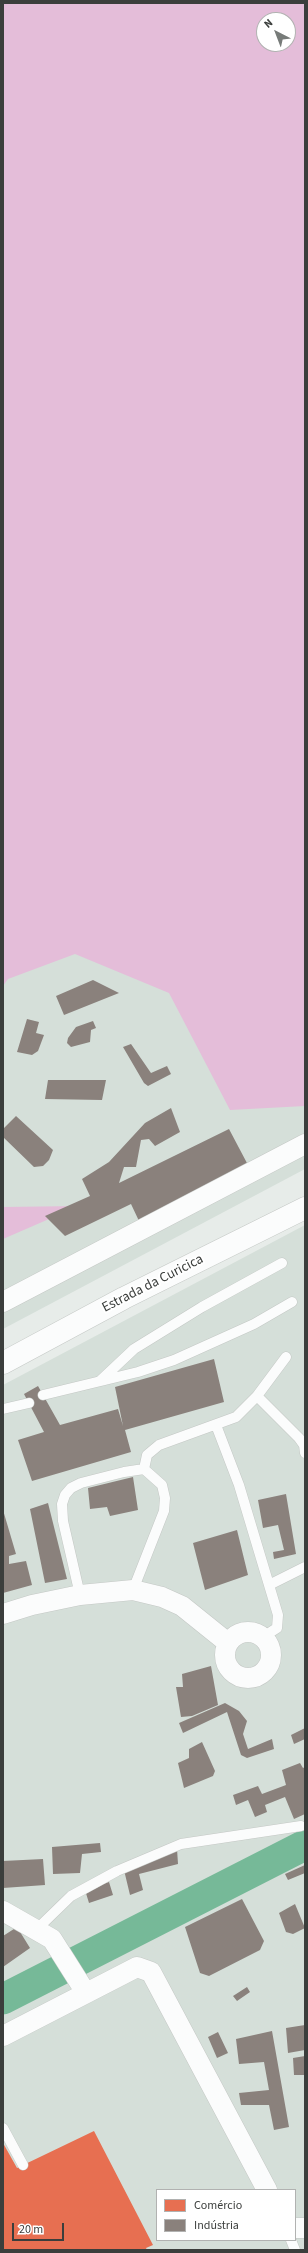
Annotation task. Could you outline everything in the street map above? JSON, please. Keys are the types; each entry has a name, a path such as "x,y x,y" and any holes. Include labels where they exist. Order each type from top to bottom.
{"street":[{"path":"3,1302 305,1144"},
{"name":"Estrada da Curicica","path":"3,1363 124,1298 305,1208"},
{"path":"3,1614 32,1605 80,1595 133,1590 162,1597 182,1606 228,1643"},
{"path":"251,1632 263,1637 270,1648 271,1661 264,1672 252,1678 239,1677 229,1668 225,1656 228,1643 238,1634 251,1632"},
{"path":"3,1911 37,1928 52,1938 83,1988"},
{"path":"3,2036 83,1988 137,1967 151,1972 266,2189"}],"lane":[{"path":"100,1381 134,1349 202,1308 282,1263"},
{"path":"43,1395 138,1372 174,1360 254,1324 292,1302"},
{"path":"144,1469 147,1455 159,1445 236,1417 257,1396 286,1357"},
{"path":"257,1396 299,1438 304,1445 305,1453"},
{"path":"3,1409 28,1402"},
{"path":"216,1425 239,1485 278,1615 278,1622 273,1632 263,1637"},
{"path":"133,1590 164,1511 165,1498 162,1485 144,1469"},
{"path":"80,1595 63,1521 62,1504 65,1495 71,1488 81,1483 124,1472 144,1469"},
{"path":"269,1585 305,1567"},
{"path":"37,1928 71,1896 117,1871 181,1844 301,1826"},
{"path":"3,2128 23,2165"}],"shaded area":[{"path":"3,3 305,3 305,1106 230,1110 169,993 75,954 8,979 3,986"},
{"path":"88,937 305,1082 305,1169 3,1329 3,963"},
{"path":"79,1206 3,1239 3,1207"},
{"path":"305,1225 305,2250 3,2250 3,1385"}],"building: Comércio":[{"path":"94,2131 153,2245 146,2248 147,2250 3,2250 3,2143 17,2168"}],"building: Indústria":[{"path":"93,980 119,993 64,1015 56,996"},
{"path":"27,1019 39,1022 36,1033 44,1035 38,1051 32,1055 17,1052"},
{"path":"93,1021 96,1028 91,1030 90,1042 71,1047 67,1043 68,1038 76,1027"},
{"path":"131,1044 151,1073 167,1066 171,1074 148,1086 144,1083 123,1047"},
{"path":"48,1080 106,1080 102,1100 45,1099"},
{"path":"171,1108 180,1132 155,1146 149,1139 141,1140 136,1167 124,1167 119,1183 229,1129 248,1165 139,1221 131,1204 65,1236 45,1216 90,1196 82,1179 109,1162 145,1123"},
{"path":"16,1116 53,1150 49,1160 43,1166 34,1167 3,1137 3,1129"},
{"path":"214,1359 224,1402 125,1430 131,1452 32,1481 18,1440 44,1432 24,1394 38,1386 60,1425 118,1409 123,1426 115,1387"},
{"path":"133,1477 138,1510 110,1516 107,1507 90,1509 88,1488"},
{"path":"286,1494 296,1554 274,1559 273,1552 284,1550 278,1525 263,1528 258,1500"},
{"path":"48,1503 67,1579 45,1583 30,1509"},
{"path":"3,1510 16,1554 9,1556 9,1564 26,1561 32,1585 3,1593"},
{"path":"237,1530 248,1575 205,1590 193,1543"},
{"path":"211,1666 218,1705 192,1716 181,1717 176,1687 183,1687 182,1674"},
{"path":"225,1703 239,1711 247,1721 243,1734 248,1749 272,1739 274,1749 247,1758 241,1755 227,1712 183,1733 179,1723"},
{"path":"305,1728 305,1739 294,1744 291,1735"},
{"path":"202,1742 215,1771 213,1776 184,1788 178,1763 189,1758 189,1749"},
{"path":"300,1763 303,1768 305,1767 305,1814 294,1819 285,1797 265,1805 267,1812 255,1817 248,1800 236,1805 233,1795 258,1786 262,1794 286,1785 282,1770"},
{"path":"100,1843 101,1852 82,1854 80,1873 53,1874 52,1847"},
{"path":"177,1849 178,1864 139,1874 143,1890 130,1895 124,1870"},
{"path":"43,1859 45,1885 3,1888 3,1861"},
{"path":"305,1865 305,1873 288,1880 285,1874"},
{"path":"109,1882 113,1895 89,1903 85,1890"},
{"path":"242,1899 264,1941 260,1950 209,1976 200,1973 185,1927"},
{"path":"295,1904 305,1928 293,1934 286,1932 279,1913"},
{"path":"17,1927 30,1948 3,1967 3,1936"},
{"path":"247,1987 250,1992 237,2001 233,1996"},
{"path":"305,2025 305,2050 288,2053 286,2028"},
{"path":"272,2031 289,2127 274,2130 269,2105 241,2105 239,2093 269,2090 264,2062 239,2064 236,2039"},
{"path":"218,2032 228,2053 217,2058 208,2037"},
{"path":"305,2056 305,2075 294,2075 293,2058"}],"waterway":[{"path":"3,1999 305,1845"}]}
